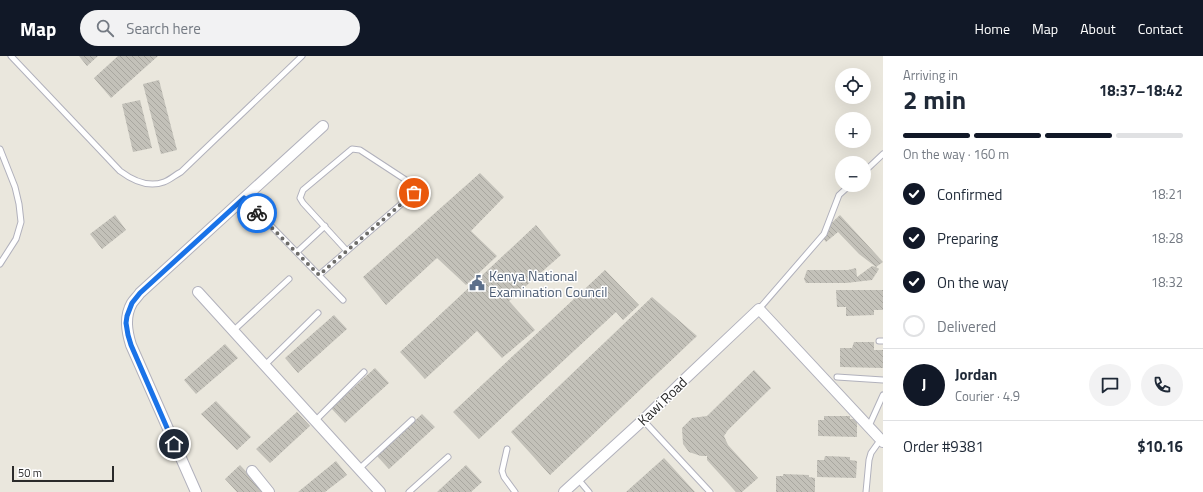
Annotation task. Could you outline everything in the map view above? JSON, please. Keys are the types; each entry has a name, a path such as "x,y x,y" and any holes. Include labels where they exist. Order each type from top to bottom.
{"street":[{"path":"196,492 131,345 126,323 127,316 132,303 140,293 323,126"},
{"path":"198,292 380,492"},
{"path":"759,309 882,440"},
{"name":"Kawi Road","path":"564,492 643,420 759,309"},
{"path":"252,471 269,492"}],"lane":[{"path":"11,56 120,171 131,179 149,184 164,182 181,172 302,56"},
{"path":"0,149 15,187 21,222 16,239 0,264"},
{"path":"319,275 347,252 414,193 415,186 410,182 360,150 352,149 303,190 300,198 347,252"},
{"path":"871,165 883,154"},
{"path":"759,309 824,234 839,195 842,192"},
{"path":"244,198 343,300"},
{"path":"297,252 325,226"},
{"path":"233,331 288,279"},
{"path":"265,365 318,313"},
{"path":"316,421 364,372"},
{"path":"837,377 883,380"},
{"path":"868,426 883,395"},
{"path":"360,469 412,420"},
{"path":"643,420 710,492"},
{"path":"866,492 869,460 872,453 882,440"},
{"path":"507,449 502,471 504,477 516,492"},
{"path":"409,492 448,457"},
{"path":"578,480 589,492"}],"building":[{"path":"79,56 98,56 87,66"},
{"path":"118,56 158,56 111,98 94,78"},
{"path":"159,80 177,150 161,154 143,84"},
{"path":"140,100 152,148 133,152 122,104"},
{"path":"480,173 504,197 471,231 497,256 466,285 437,258 386,305 363,277"},
{"path":"115,215 126,230 102,249 90,234"},
{"path":"840,215 883,262 876,267 859,254 838,232 826,242 820,234"},
{"path":"536,225 561,255 509,301 535,330 502,358 477,331 425,379 400,352"},
{"path":"872,266 879,269 872,280 846,283 806,283 804,279 807,270 848,270 856,268 857,277"},
{"path":"605,270 639,305 623,320 616,312 479,439 453,412"},
{"path":"836,290 883,290 883,310 874,310 874,315 846,316 846,307 837,307"},
{"path":"652,297 697,336 550,475 511,432"},
{"path":"334,315 347,329 298,373 285,358"},
{"path":"854,342 874,342 874,350 883,350 883,368 840,367 840,348 852,348"},
{"path":"225,344 238,358 196,394 184,380"},
{"path":"375,368 389,383 345,423 331,408"},
{"path":"754,370 771,388 728,430 724,436 728,445 758,478 742,492 736,492 707,460 707,456 701,456 689,452 683,444 682,428 692,418 707,416"},
{"path":"216,401 251,437 237,450 201,414"},
{"path":"297,412 310,426 270,463 256,449"},
{"path":"422,414 435,427 389,469 377,456"},
{"path":"824,416 850,416 850,419 857,419 857,437 818,436 818,420 824,420"},
{"path":"825,456 850,457 850,460 857,461 856,478 817,477 817,460 824,460"},
{"path":"664,458 695,492 626,492"},
{"path":"336,461 347,475 325,492 298,492"},
{"path":"240,465 265,492 237,492 225,479"},
{"path":"466,465 482,482 471,492 437,492"},
{"path":"783,474 809,475 809,477 815,478 815,492 776,492 776,476 783,476"}],"way so far":[{"path":"257,213 319,275 414,193"}],"place":[{"name":"Kenya National Examination Council","path":"477,283"}],"route":[{"path":"174,444 131,345 126,323 127,316 132,303 140,293 244,198 257,213"}]}
